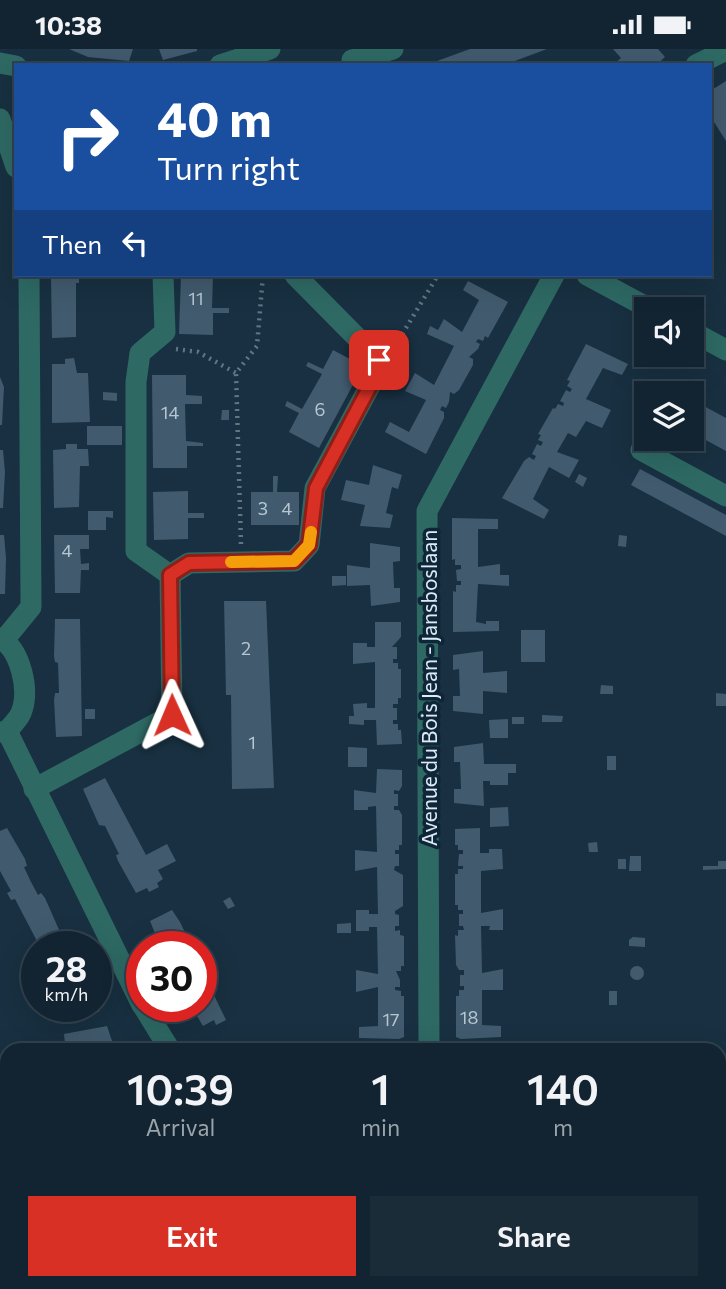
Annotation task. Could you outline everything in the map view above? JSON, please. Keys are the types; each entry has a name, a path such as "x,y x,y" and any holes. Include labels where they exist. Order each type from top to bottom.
{"street":[{"path":"226,63 270,49"},
{"path":"351,58 393,49"},
{"path":"700,63 726,50"},
{"path":"2,130 14,162"},
{"path":"29,277 31,607 2,638 21,665 24,686 21,713 3,731 126,973"},
{"path":"163,277 165,331 140,353 136,382 136,551 170,575"},
{"path":"170,575 189,563 294,561 309,545 316,488 379,369 379,360 297,277"},
{"name":"Avenue du Bois Jean - Jansboslaan","path":"429,1043 427,511 553,277"},
{"path":"591,277 634,300"},
{"path":"704,338 726,350"},
{"path":"643,451 726,496"},
{"path":"34,789 172,715 170,575"},
{"path":"153,1022 166,1043"}],"path":[{"path":"242,562 236,373 257,346 263,277"},
{"path":"379,360 396,344 437,277"},
{"path":"151,344 198,352 236,373"}],"building":[{"path":"69,49 133,49 129,61 88,57"},
{"path":"159,49 197,49 197,51 163,60"},
{"path":"470,49 547,49 509,63 432,63"},
{"path":"613,49 658,49 665,57 658,63 615,63 621,58"},
{"path":"726,81 726,141 714,122 712,123 712,90"},
{"path":"79,277 79,283 76,283 76,337 52,338 51,278"},
{"path":"181,277 213,277 212,308 229,308 229,313 213,313 213,335 179,334"},
{"path":"468,281 508,302 488,338 485,336 483,341 478,339 476,342 480,344 478,349 469,357 473,359 473,365 459,390 454,394 450,392 446,408 442,406 440,410 444,412 444,418 426,454 385,432 390,422 409,432 426,400 405,391 415,373 434,385 454,346 427,334 430,326 438,330 444,319 462,332 479,300 463,290"},
{"path":"586,344 628,364 622,375 603,368 586,399 611,410 602,428 586,421 576,437 568,433 557,452 579,460 569,478 549,467 533,499 549,510 544,519 502,498 524,461 529,457 534,460 536,456 532,454 537,444 541,446 543,442 538,440 541,435 538,434 553,408 558,404 563,406 564,403 560,401 566,390 570,392 572,389 567,386 570,381 567,380"},
{"path":"333,350 363,366 319,448 289,432 299,413 285,406 287,401 302,409 322,374 306,366 308,362 323,369"},
{"path":"74,358 77,373 88,373 90,422 52,423 52,364 65,364 65,359"},
{"path":"152,375 186,375 186,395 202,396 202,404 185,404 186,441 203,443 203,446 187,446 187,468 153,468"},
{"path":"0,377 4,387 2,425 0,425"},
{"path":"103,392 117,393 117,401 103,400"},
{"path":"704,406 726,418 726,451 704,439"},
{"path":"222,410 229,410 229,420 221,420"},
{"path":"87,426 122,426 122,445 87,445"},
{"path":"66,444 77,444 77,449 88,449 89,466 80,466 79,507 54,508 53,450 66,449"},
{"path":"0,450 3,450 5,472 3,508 0,508"},
{"path":"373,465 402,475 398,489 392,487 386,513 393,515 390,528 360,526 365,505 341,500 346,480 369,485"},
{"path":"640,469 726,515 726,536 631,485"},
{"path":"579,474 587,478 583,487 575,482"},
{"path":"273,476 278,476 277,492 299,492 299,525 251,525 251,492 273,492"},
{"path":"188,491 188,513 204,513 204,518 188,518 188,539 154,540 153,492"},
{"path":"88,511 113,511 113,518 106,517 106,530 88,530"},
{"path":"452,518 498,519 498,529 478,529 478,567 500,564 500,575 509,575 509,586 478,584 476,622 486,624 486,621 499,621 499,631 453,632 453,591 456,592 456,585 461,585 461,581 457,581 456,570 461,569 461,565 455,565 455,559 452,560"},
{"path":"0,535 4,535 6,558 5,594 0,594"},
{"path":"54,535 89,535 89,549 80,549 81,564 89,563 89,570 81,570 80,593 55,593"},
{"path":"619,535 627,536 626,547 618,546"},
{"path":"370,543 400,547 400,561 393,562 394,588 400,588 400,602 371,606 370,585 347,586 347,565 370,568"},
{"path":"332,576 346,576 346,585 332,586"},
{"path":"224,601 266,601 274,788 232,789 231,695 226,695"},
{"path":"55,619 80,619 82,736 56,737 54,700 55,693 59,693 58,663 55,662 54,656"},
{"path":"375,622 401,622 401,637 392,647 397,647 397,659 393,659 393,663 398,663 398,669 401,669 401,698 398,698 398,704 393,704 393,708 397,708 397,720 393,720 393,724 398,724 398,730 401,730 402,744 377,745 376,720 364,720 364,725 349,724 349,716 354,716 353,704 367,703 367,708 375,708 375,662 353,664 353,643 367,643 367,647 375,647"},
{"path":"521,630 545,630 545,662 521,662"},
{"path":"483,651 483,673 507,671 507,693 483,691 483,714 453,711 453,696 460,696 459,669 453,670 453,655"},
{"path":"601,685 613,686 613,694 600,694"},
{"path":"716,693 726,694 726,706 716,706"},
{"path":"85,709 95,709 95,719 85,719"},
{"path":"542,715 563,716 562,722 542,722"},
{"path":"512,717 524,717 524,724 512,724"},
{"path":"508,719 508,738 490,738 489,720"},
{"path":"483,743 484,764 516,764 516,773 508,773 508,785 490,785 490,781 483,781 484,806 454,803 454,789 461,789 460,762 454,762 454,747"},
{"path":"348,747 367,748 367,767 348,767"},
{"path":"607,756 616,756 616,770 607,770"},
{"path":"377,769 402,770 402,786 399,791 394,790 394,794 398,794 398,806 394,806 394,810 399,810 402,815 402,845 399,845 399,850 395,850 395,854 399,854 399,866 395,866 394,870 403,875 403,906 395,911 395,914 399,915 399,926 395,926 395,931 400,930 400,935 404,936 404,966 401,966 401,971 396,971 400,987 395,987 395,990 401,991 401,996 404,996 404,1037 399,1039 359,1038 359,1027 378,1026 378,987 356,992 356,970 378,974 377,927 369,927 369,931 356,931 356,910 369,910 369,914 378,914 377,867 355,871 355,850 377,852 376,806 368,807 368,810 354,810 354,790 376,793"},
{"path":"105,778 146,855 167,844 176,861 158,870 163,879 157,883 159,887 149,892 147,888 136,893 118,861 116,855 119,854 105,826 99,825 83,789"},
{"path":"508,807 509,826 490,827 490,808"},
{"path":"7,828 25,859 27,866 24,867 31,882 38,895 41,893 45,898 60,931 32,931 15,899 11,900 7,893 11,891 0,871 0,831"},
{"path":"480,828 480,853 489,853 489,849 502,849 503,869 481,871 481,913 503,909 503,930 489,930 490,926 481,926 482,973 503,969 503,990 482,990 482,1025 501,1026 501,1037 461,1039 456,1037 456,996 459,996 459,990 464,990 464,986 460,986 460,975 464,975 464,970 459,970 456,965 455,935 458,936 458,930 464,930 463,926 459,926 459,914 463,914 463,910 458,910 458,905 455,905 455,874 458,874 458,869 463,869 463,866 458,866 459,854 463,854 463,850 458,850 458,845 455,845 455,829"},
{"path":"597,842 598,852 589,852 588,843"},
{"path":"630,856 641,856 641,871 629,871"},
{"path":"618,859 626,859 626,869 618,869"},
{"path":"718,861 726,861 726,869 703,870 703,866 718,866"},
{"path":"230,897 235,906 228,909 223,901"},
{"path":"172,910 184,931 154,931 150,921"},
{"path":"351,923 351,933 337,933 337,924"},
{"path":"633,937 645,938 645,947 629,946 629,940"},
{"path":"637,966 642,968 642,978 637,980 632,978 630,973 632,968"},
{"path":"609,991 617,991 617,1005 609,1005"},
{"path":"217,1001 226,1020 216,1025 215,1022 217,1022"},
{"path":"107,1026 113,1043 65,1043 64,1034"}],"slow traffic":[{"path":"231,562 294,561 309,545 311,532"}],"route":[{"path":"172,715 170,575 189,563 294,561 309,545 316,488 379,369 379,360"}]}
